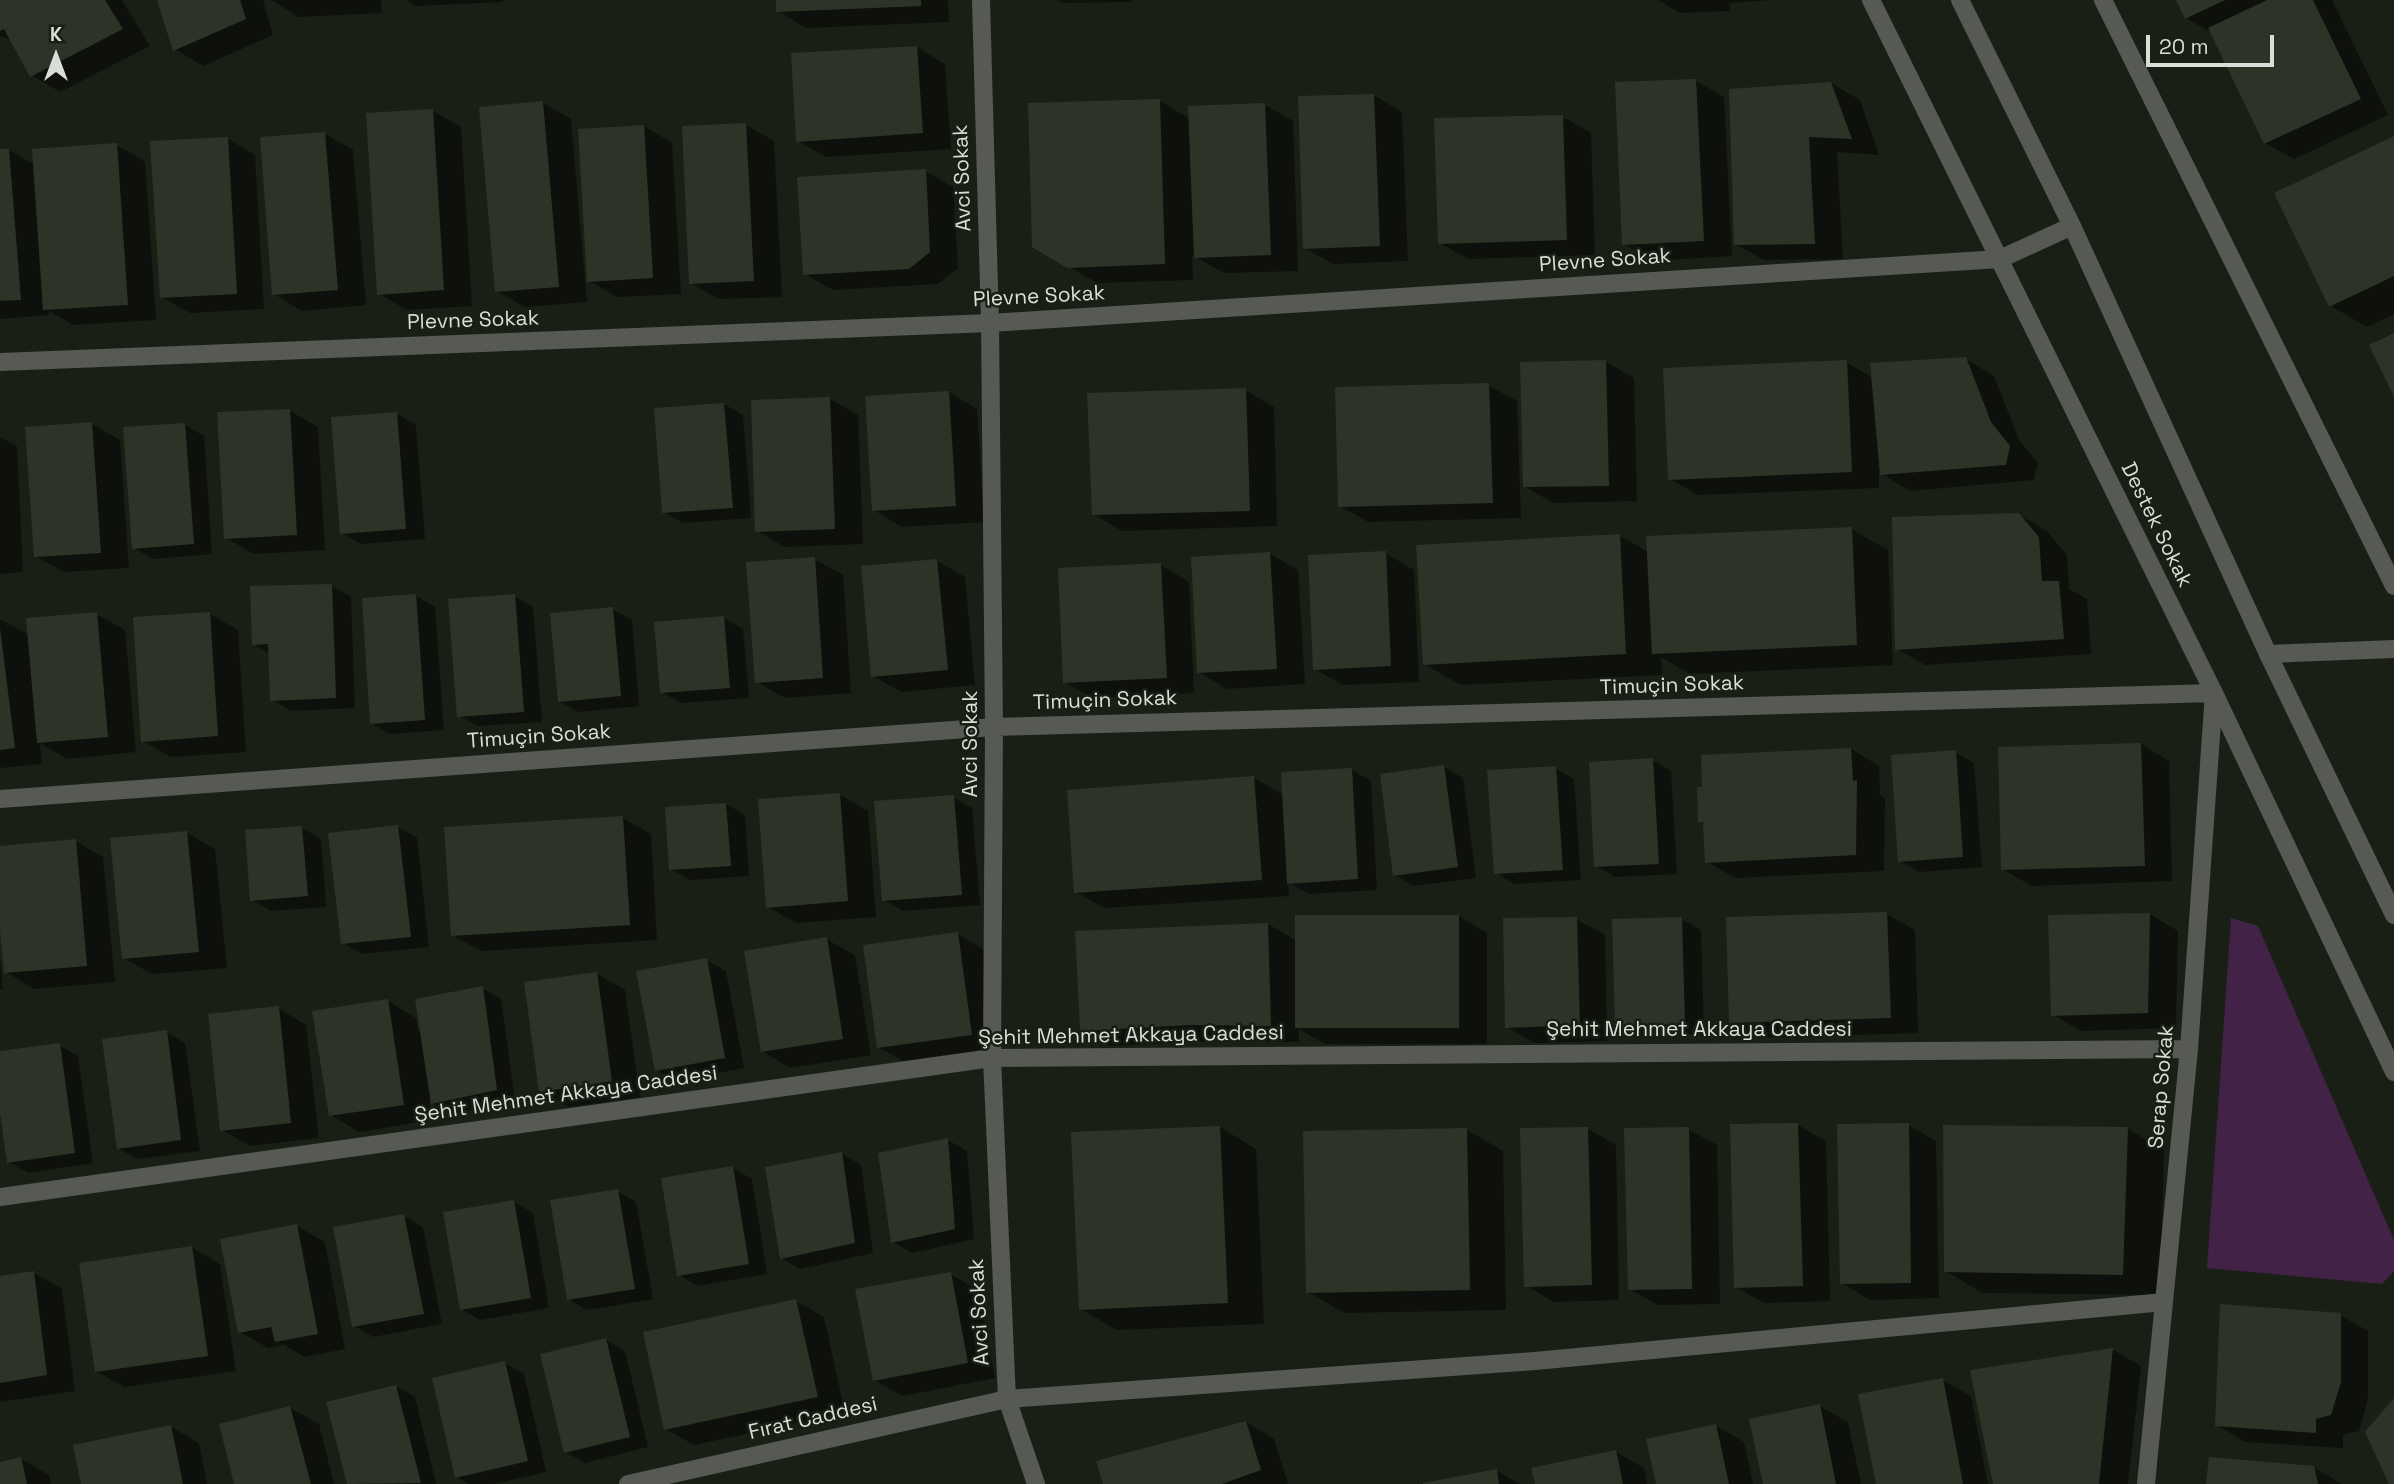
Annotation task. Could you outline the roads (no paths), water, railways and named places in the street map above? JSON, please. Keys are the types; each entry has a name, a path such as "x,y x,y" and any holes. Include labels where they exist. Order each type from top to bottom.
{"street":[{"name":"Avci Sokak","path":"981,0 990,323 995,727 992,1058 1007,1399 1036,1484"},
{"name":"Destek Sokak","path":"1871,0 2214,693 2394,1072"},
{"path":"1960,0 2073,226 2268,654 2394,915"},
{"path":"2103,0 2394,586"},
{"name":"Plevne Sokak","path":"0,362 990,323 2000,259 2073,226"},
{"path":"2268,654 2394,649"},
{"name":"Timuçin Sokak","path":"0,799 995,727 2214,693"},
{"name":"Serap Sokak","path":"2146,1484 2189,1049 2214,693"},
{"name":"Şehit Mehmet Akkaya Caddesi","path":"0,1197 992,1058 2189,1049"},
{"name":"Fırat Caddesi","path":"628,1484 1007,1399 1535,1361 2164,1302"}]}
